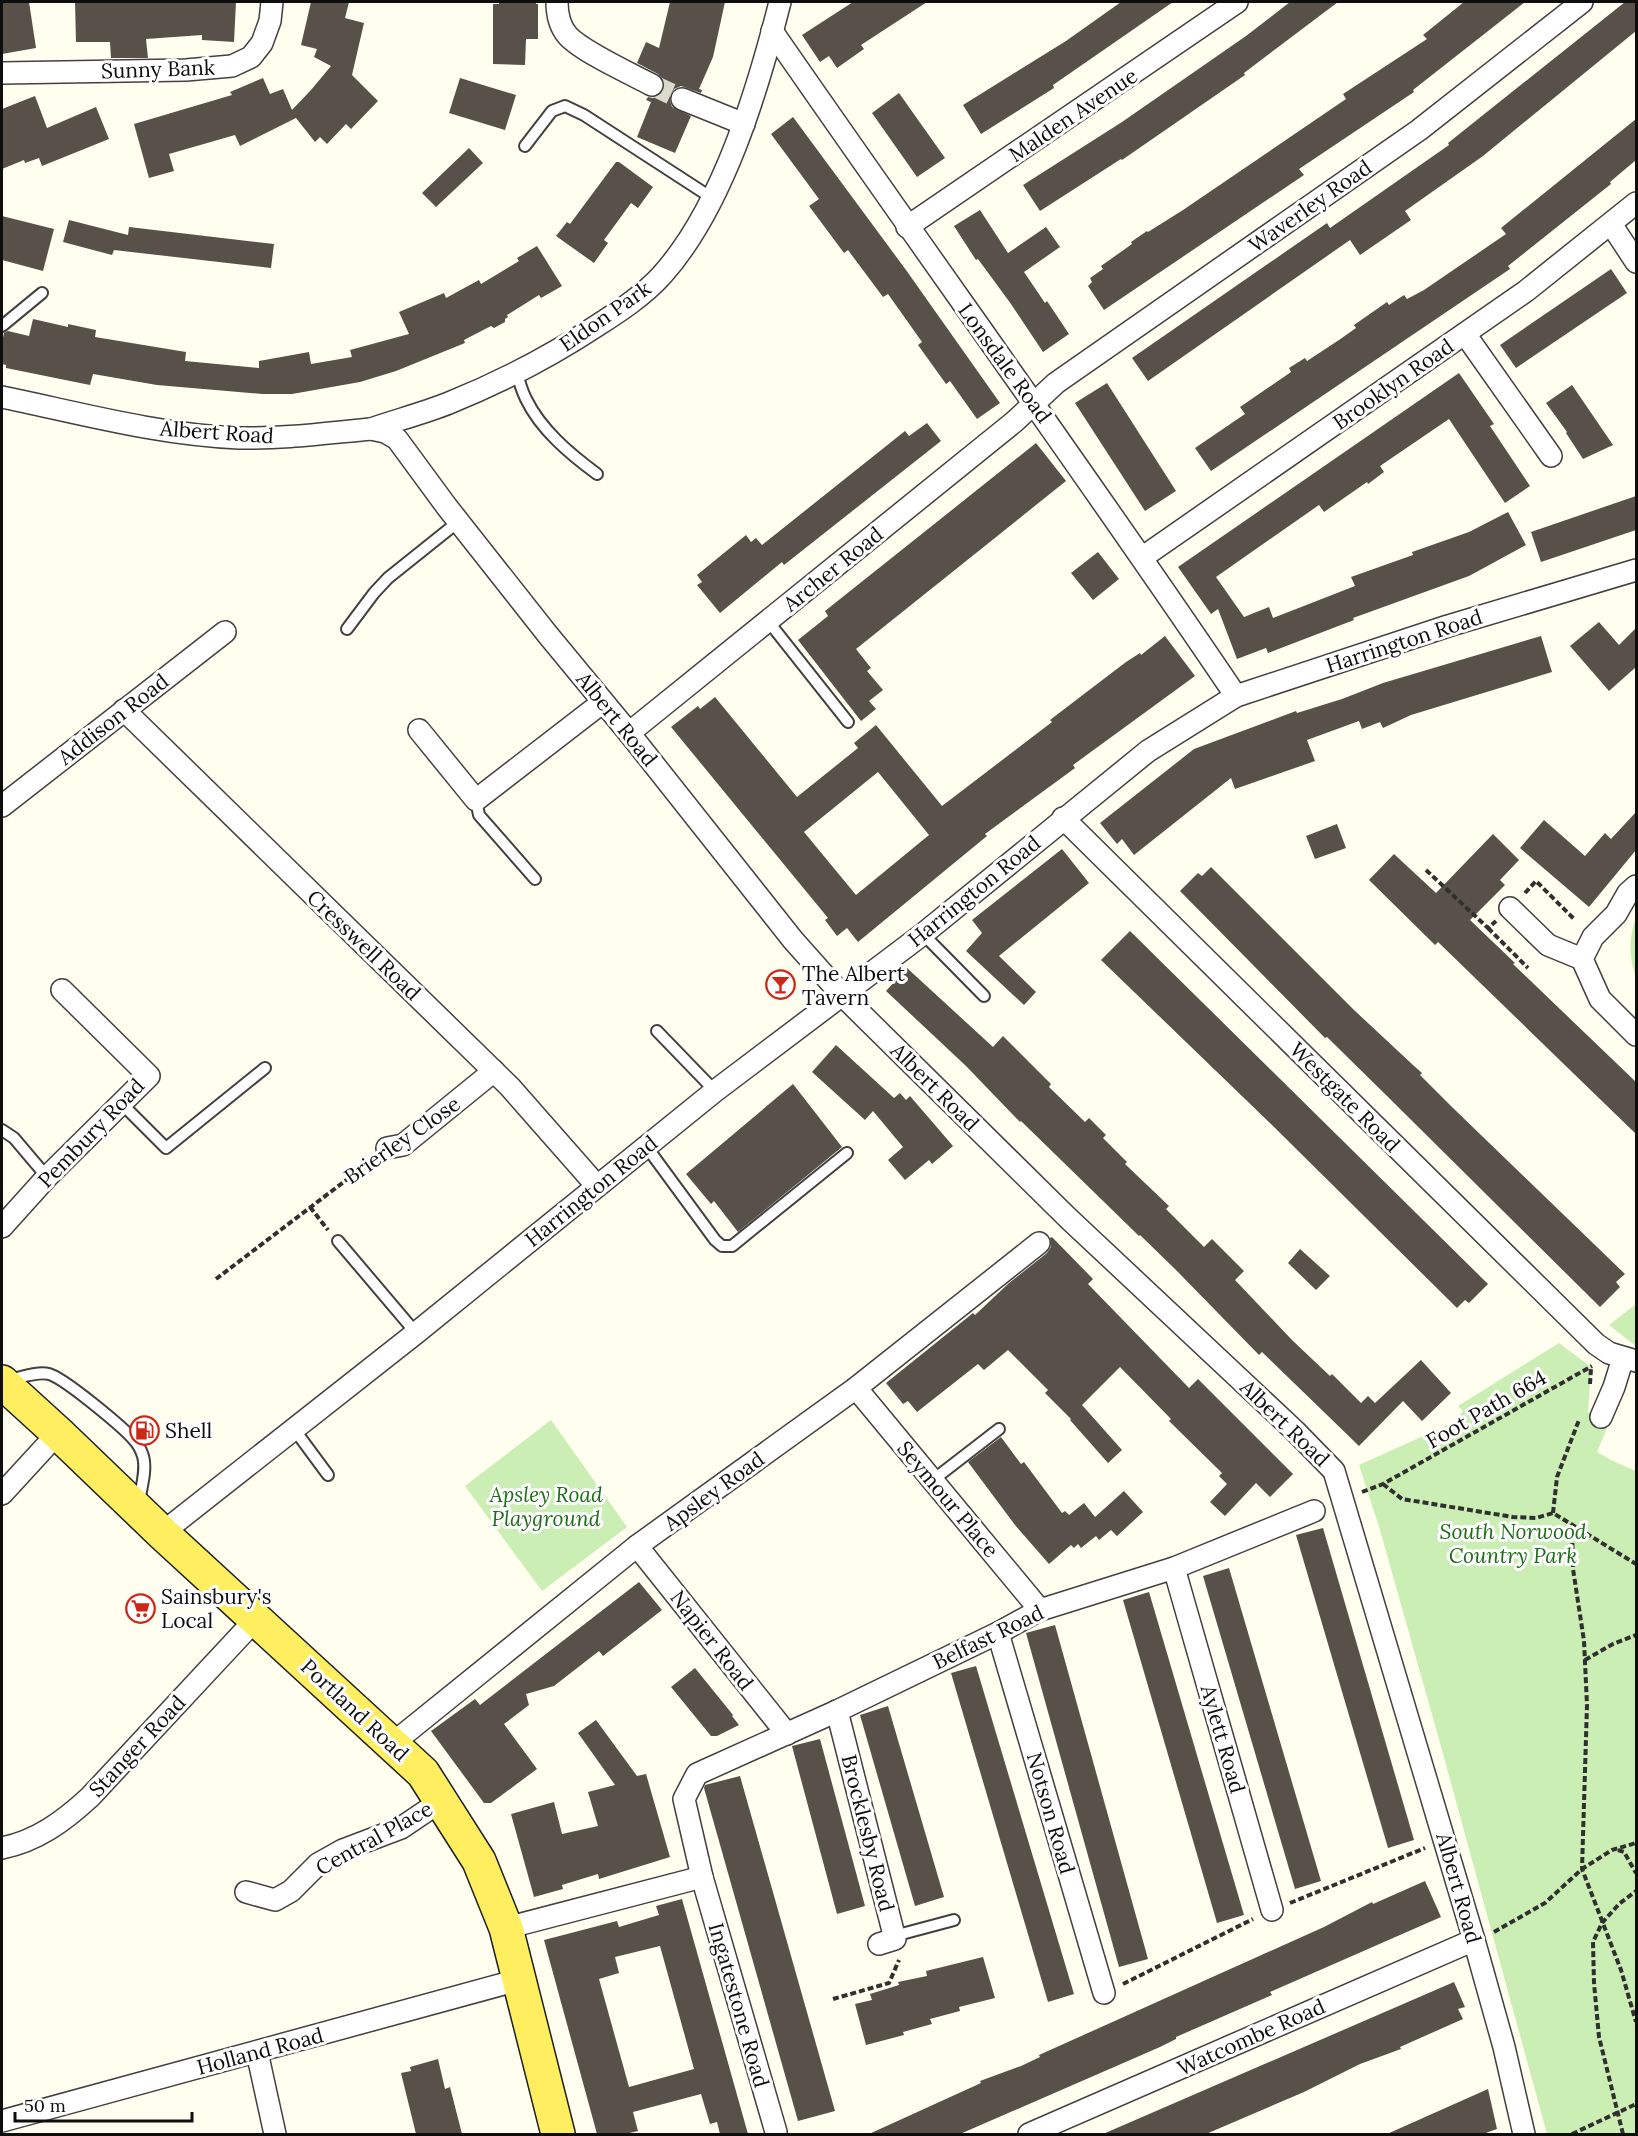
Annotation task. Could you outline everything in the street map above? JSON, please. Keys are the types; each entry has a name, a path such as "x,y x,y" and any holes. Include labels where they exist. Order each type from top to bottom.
{"main road":[{"name":"Portland Road","path":"2,1382 137,1510 423,1773 479,1861 506,1928 558,2134"}],"street":[{"name":"Sunny Bank","path":"2,73 186,70 232,66 251,57 262,43 268,27 272,2"},
{"path":"557,2 557,14 562,28 575,42 652,85"},
{"name":"Eldon Park","path":"371,429 447,404 517,372 581,336 647,290 670,265 712,198 726,168 744,124 781,2"},
{"name":"Malden Avenue","path":"907,227 1237,2"},
{"name":"Waverley Road","path":"1034,404 1056,383 1083,363 1419,130 1582,2"},
{"name":"Lonsdale Road","path":"772,31 907,227 1143,558 1236,696"},
{"path":"682,99 744,124"},
{"name":"Brooklyn Road","path":"1143,558 1542,279 1636,203"},
{"path":"1611,224 1636,262"},
{"path":"1465,334 1551,456"},
{"name":"Albert Road","path":"2,397 169,431 204,435 262,438 371,429 385,432 397,439 458,522 793,940 842,995 1068,1218 1334,1471 1474,1940 1504,2047 1524,2134"},
{"name":"Archer Road","path":"629,733 1034,404"},
{"name":"Harrington Road","path":"162,1533 416,1333 715,1091 923,934 1148,751 1236,696 1448,626 1635,572"},
{"name":"Addison Road","path":"2,806 225,632"},
{"path":"419,730 476,800 603,702"},
{"name":"Cresswell Road","path":"124,710 494,1071 597,1186"},
{"name":"Westgate Road","path":"1063,818 1535,1286 1596,1344 1623,1357"},
{"path":"1582,959 1593,937 1616,914 1628,893 1636,885"},
{"path":"1510,908 1548,945 1582,959 1600,999 1636,1035"},
{"name":"Pembury Road","path":"2,1227 47,1177 149,1076 62,990"},
{"name":"Brierley Close","path":"387,1148 403,1145 494,1071"},
{"name":"Apsley Road","path":"392,1744 637,1546 856,1388 1039,1243"},
{"path":"1592,1413 1614,1387 1623,1357"},
{"name":"Seymour Place","path":"856,1388 1040,1610"},
{"path":"2,1494 58,1433"},
{"name":"Belfast Road","path":"684,1799 697,1774 837,1711 998,1633 1040,1610 1174,1568 1314,1511"},
{"name":"Napier Road","path":"637,1546 787,1734"},
{"name":"Aylett Road","path":"1174,1568 1272,1910"},
{"name":"Stanger Road","path":"2,1848 45,1832 72,1814 256,1619"},
{"name":"Notson Road","path":"998,1633 1104,1993"},
{"name":"Brocklesby Road","path":"837,1711 889,1940"},
{"name":"Ingatestone Road","path":"684,1799 702,1877 776,2132"},
{"name":"Central Place","path":"246,1892 274,1900 291,1891 318,1864 343,1850 402,1828 441,1801"},
{"path":"506,1928 702,1877"},
{"name":"Watcombe Road","path":"1029,2134 1474,1940"},
{"name":"Holland Road","path":"3,2123 518,1980"},
{"path":"257,2052 275,2134"}],"lane":[{"path":"525,146 552,111 566,106 585,115 712,198"},
{"path":"2,326 42,293"},
{"path":"517,372 526,400 543,424 570,454 597,474"},
{"path":"347,629 388,578 458,522"},
{"path":"768,621 848,722"},
{"path":"476,800 479,815 535,879"},
{"path":"923,934 984,996"},
{"path":"657,1031 715,1091"},
{"path":"122,1104 166,1148 265,1068"},
{"path":"2,1130 14,1138 47,1177"},
{"path":"646,1146 715,1240 722,1246 732,1246 847,1153"},
{"path":"338,1241 416,1333"},
{"path":"2,1382 43,1373 51,1375 64,1381 136,1441 145,1464 137,1510"},
{"path":"294,1429 328,1475"},
{"path":"933,1480 999,1429"},
{"path":"889,1940 954,1920"}],"path":[{"path":"1488,928 1528,968"},
{"name":"Brierley Close","path":"216,1279 387,1148"},
{"path":"310,1207 338,1241"},
{"name":"Foot Path 664","path":"1344,1499 1383,1484 1591,1367 1623,1357"},
{"path":"1590,1388 1591,1367"},
{"path":"1553,1513 1557,1477 1592,1413"},
{"path":"1383,1484 1402,1499 1513,1517 1536,1518 1553,1513 1636,1564"},
{"path":"1572,1525 1574,1569 1585,1660 1587,1748 1583,1783 1582,1869 1621,1970 1636,2022"},
{"path":"1585,1660 1613,1644 1636,1635"},
{"path":"1474,1940 1502,1929 1545,1903 1582,1869 1614,1850 1636,1843"},
{"path":"1614,1850 1624,1852 1636,1873"},
{"path":"1623,2134 1597,2019 1593,1942 1602,1923 1619,1904 1636,1892"},
{"path":"833,1999 889,1983 899,1960 889,1940"},
{"path":"1572,2134 1636,2104"}],"green space":[{"path":"1636,918 1636,978 1630,948"},
{"path":"1636,1304 1636,1346 1609,1325"},
{"name":"South Norwood Country Park","path":"1559,1343 1591,1367 1588,1412 1610,1421 1597,1452 1636,1471 1636,2134 1547,2134 1440,1743 1380,1530 1359,1465 1454,1422 1463,1411 1458,1406"},
{"name":"Apsley Road Playground","path":"551,1420 627,1527 542,1591 465,1486"}],"building":[{"path":"2,2 29,2 36,48 2,54"},
{"path":"75,2 236,2 234,42 202,40 202,35 146,39 148,58 111,58 110,42 76,42"},
{"path":"311,2 349,2 345,18 364,23 352,75 378,101 351,129 346,124 327,144 320,137 315,142 296,118 240,146 235,135 169,154 174,171 149,178 134,124 232,95 230,92 263,78 270,94 283,89 292,110 311,90 331,66 314,57 317,49 301,45"},
{"path":"499,2 536,2 538,4 538,39 526,39 525,65 493,64 493,4 499,4"},
{"path":"670,2 725,2 713,57 699,89 702,90 701,93 681,86 674,89 670,95 672,107 691,116 675,153 637,137 651,102 646,100 648,97 653,98 659,95 665,85 658,74 637,63 646,42 659,48"},
{"path":"853,2 927,2 861,45 864,49 837,68 829,56 820,62 802,35"},
{"path":"1121,2 1173,2 1053,85 1054,88 981,134 963,105 1066,41"},
{"path":"1290,2 1338,2 1244,73 1245,75 1122,160 1040,211 1023,185 1122,122 1246,36"},
{"path":"1464,2 1525,2 1413,90 1414,92 1299,169 1304,175 1104,310 1088,286 1092,282 1090,278 1103,269 1101,266 1147,231 1183,210 1346,99 1343,94 1427,39 1423,35"},
{"path":"1625,2 1636,2 1636,31 1483,156 1405,211 1411,220 1360,255 1350,240 1148,381 1132,358 1327,223 1330,228 1449,145 1448,143"},
{"path":"460,78 516,95 505,130 449,113"},
{"path":"899,93 945,158 917,177 872,113"},
{"path":"35,96 47,128 96,107 109,139 42,166 39,158 25,163 24,160 2,169 2,109"},
{"path":"793,117 906,270 1000,403 977,419 950,381 946,384 918,345 922,342 888,294 883,297 848,250 844,253 809,206 819,199 771,134"},
{"path":"1636,119 1636,160 1610,182 1611,184 1508,266 1510,269 1211,471 1195,448 1245,414 1240,407 1291,372 1289,368 1305,358 1307,361 1339,340 1356,328 1354,325 1387,302 1389,305 1404,295 1407,299 1424,290 1506,234 1501,228"},
{"path":"469,148 483,163 436,207 422,193"},
{"path":"616,162 653,187 638,208 631,203 604,240 608,243 594,263 556,236 567,222 570,224"},
{"path":"980,210 1008,253 1046,227 1060,247 1024,272 1069,334 1043,352 954,226"},
{"path":"2,216 54,229 43,271 2,260"},
{"path":"69,220 128,235 129,227 274,244 271,268 114,250 112,255 63,242"},
{"path":"537,246 562,286 541,298 539,295 507,315 505,322 494,328 491,326 464,340 465,343 396,371 360,382 292,394 262,394 157,385 93,374 90,385 6,368 6,365 2,364 4,333 8,331 29,336 33,319 68,327 68,324 96,330 95,337 186,352 185,361 259,368 259,361 309,352 311,364 352,357 350,350 409,334 399,312 444,293 446,298 479,280 481,284 519,261 517,258"},
{"path":"1611,269 1627,293 1516,368 1500,345"},
{"path":"1459,373 1494,424 1490,426 1530,486 1505,503 1449,419 1380,466 1384,472 1368,484 1367,482 1324,512 1319,505 1216,577 1244,617 1269,607 1273,618 1355,586 1351,577 1469,532 1508,512 1526,545 1469,576 1353,618 1354,620 1268,653 1266,648 1237,659 1218,609 1211,614 1178,567"},
{"path":"1107,383 1176,491 1145,511 1075,403"},
{"path":"1572,385 1613,445 1583,459 1546,403"},
{"path":"927,423 941,441 784,565 782,562 720,613 697,585 702,582 697,575 746,535 751,542 756,538 762,545 905,431 909,436"},
{"path":"1036,443 1066,481 856,649 871,668 867,671 883,690 869,701 876,709 861,721 798,640 828,616 825,611"},
{"path":"1636,496 1636,530 1541,562 1531,532"},
{"path":"1098,552 1119,579 1093,600 1071,573"},
{"path":"1599,622 1619,645 1636,628 1636,667 1609,691 1570,646"},
{"path":"1165,636 1195,676 1073,765 1075,768 985,834 987,836 858,942 847,928 837,936 825,920 828,918 671,727 698,706 700,709 715,697 797,797 858,748 854,743 876,725 942,806 1126,662 1140,653 1141,655","holes":["878,772 929,835 856,895 804,832"]},
{"path":"1541,636 1552,672 1411,715 1383,728 1380,722 1362,729 1359,721 1307,740 1315,761 1235,789 1231,778 1134,855 1122,839 1117,844 1100,823 1194,749 1296,711 1297,713 1383,683"},
{"path":"1636,812 1636,850 1589,907 1520,848 1544,820 1585,856 1605,833 1611,839"},
{"path":"1337,824 1346,848 1315,859 1306,836"},
{"path":"1493,834 1519,860 1500,880 1505,885 1470,920 1636,1082 1636,1134 1438,942 1435,945 1369,880 1394,854 1436,893"},
{"path":"1062,849 1089,883 999,956 1036,992 1024,1005 966,951 982,933 972,920"},
{"path":"1211,867 1354,1010 1422,1073 1420,1075 1453,1108 1625,1274 1616,1282 1620,1287 1600,1307 1327,1037 1325,1038 1180,891 1198,873 1202,876"},
{"path":"1130,931 1488,1284 1469,1303 1465,1300 1457,1308 1101,960"},
{"path":"907,968 993,1047 1003,1036 1051,1084 1049,1087 1085,1122 1089,1118 1106,1135 1103,1138 1127,1162 1125,1164 1169,1206 1166,1209 1204,1247 1212,1239 1244,1271 1235,1280 1292,1340 1330,1376 1332,1374 1361,1403 1368,1396 1375,1403 1421,1360 1451,1393 1422,1421 1403,1401 1359,1446 1262,1352 1259,1355 1177,1271 886,991"},
{"path":"836,1045 894,1098 900,1093 906,1100 910,1096 953,1146 932,1164 929,1160 905,1180 888,1160 903,1147 873,1111 865,1120 812,1072"},
{"path":"793,1084 842,1147 738,1232 714,1201 711,1204 686,1174"},
{"path":"1052,1237 1093,1279 1088,1284 1189,1388 1198,1379 1293,1474 1270,1497 1256,1483 1225,1516 1210,1502 1227,1484 1219,1476 1222,1473 1169,1421 1171,1419 1120,1367 1082,1405 1122,1450 1108,1463 1071,1419 1045,1393 1048,1390 1008,1350 984,1370 978,1364 917,1412 908,1401 903,1404 886,1383 973,1313 975,1315 1009,1283 1047,1253 1051,1247 1050,1238"},
{"path":"1300,1249 1330,1276 1316,1290 1288,1263"},
{"path":"1001,1437 1021,1464 1024,1462 1062,1513 1065,1511 1069,1515 1084,1503 1095,1517 1124,1491 1143,1512 1117,1536 1111,1530 1099,1540 1096,1536 1081,1548 1078,1544 1074,1548 1071,1545 1049,1564 1015,1525 968,1462"},
{"path":"1323,1528 1414,1840 1388,1848 1296,1535"},
{"path":"1229,1568 1321,1881 1295,1889 1203,1576"},
{"path":"639,1582 662,1610 603,1656 599,1651 554,1686 526,1694 529,1705 504,1724 537,1769 491,1803 484,1803 431,1731 475,1699 480,1705"},
{"path":"1149,1592 1244,1915 1217,1923 1123,1600"},
{"path":"1055,1625 1148,1959 1119,1967 1026,1633"},
{"path":"976,1666 1074,1994 1048,2002 951,1673"},
{"path":"695,1668 739,1725 717,1736 711,1736 671,1687"},
{"path":"888,1706 944,1897 915,1906 860,1715"},
{"path":"596,1720 637,1776 646,1774 670,1857 599,1879 598,1874 562,1885 563,1889 534,1897 511,1814 554,1802 562,1834 598,1826 588,1792 615,1785 578,1733"},
{"path":"820,1739 865,1906 837,1914 792,1746"},
{"path":"740,1776 835,2111 798,2121 704,1788 705,1785"},
{"path":"1425,1881 1441,1917 1270,1992 1272,1995 1176,2037 1160,2047 960,2134 869,2134 981,2083 980,2081 1021,2066 1040,2057 1039,2055 1324,1927 1372,1902 1373,1904"},
{"path":"682,1899 748,2134 720,2134 717,2122 710,2124 701,2094 633,2112 638,2131 625,2134 597,2134 544,1940 617,1921 619,1927 659,1915 656,1906","holes":["660,1946 694,2069 629,2087 599,1979 619,1973 615,1957"]},
{"path":"983,1957 995,1998 959,2007 960,2011 930,2019 932,2024 903,2032 904,2035 866,2045 855,2004 872,2000 870,1994 899,1985 898,1982 927,1976 926,1971"},
{"path":"1454,1982 1465,2007 1458,2009 1463,2019 1400,2047 1401,2049 1360,2064 1304,2092 1206,2134 1103,2134"},
{"path":"438,2059 445,2089 450,2087 462,2134 416,2134 401,2073 411,2071 410,2067"},
{"path":"1488,2089 1497,2129 1483,2134 1387,2134"}],"tunnel":[{"path":"652,85 682,99"}],"place":[{"name":"The Albert Tavern","path":"781,985"},
{"name":"Shell","path":"144,1430"},
{"name":"Sainsbury's Local","path":"140,1608"}]}
